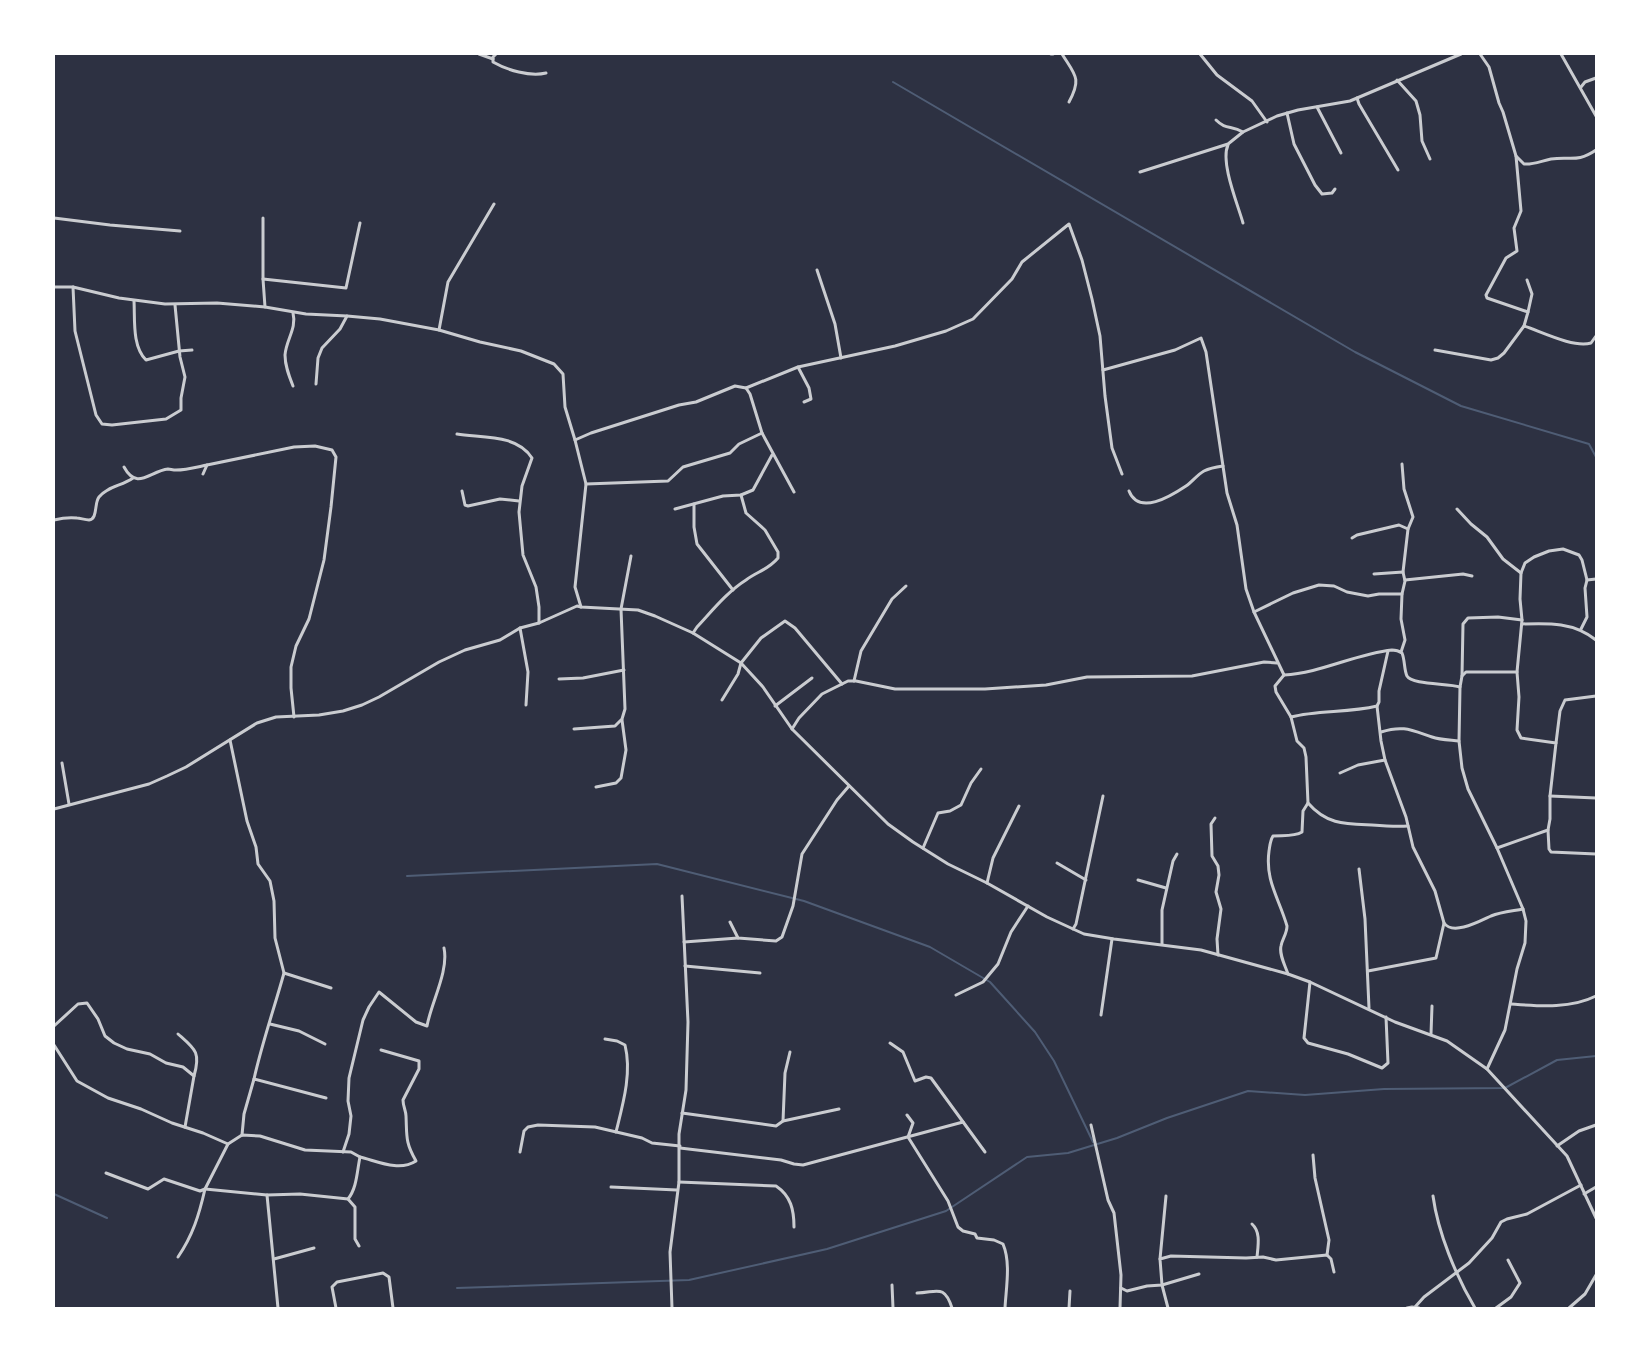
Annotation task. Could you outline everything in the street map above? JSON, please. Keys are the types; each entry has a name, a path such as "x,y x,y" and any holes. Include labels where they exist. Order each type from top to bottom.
{"street":[{"path":"480,54 493,59 493,62 500,66 526,74 546,73"},
{"path":"493,59 496,54"},
{"path":"1062,54 1077,80 1076,89 1069,102"},
{"path":"1200,54 1216,75 1252,101 1267,122"},
{"path":"1140,172 1228,144 1243,132 1287,113 1350,101 1461,54"},
{"path":"1480,54 1490,67 1498,103 1503,112 1516,156 1520,211 1514,228 1517,250 1506,258 1486,295 1487,298 1528,312"},
{"path":"1561,54 1596,116"},
{"path":"1581,87 1586,82 1596,78"},
{"path":"1397,80 1416,101 1420,115 1422,141 1430,159"},
{"path":"1357,98 1364,114 1398,170"},
{"path":"1317,107 1341,152"},
{"path":"1287,113 1294,144 1314,184 1322,194 1332,193 1335,189"},
{"path":"1216,120 1222,126 1236,128 1243,132"},
{"path":"1228,144 1225,154 1226,168 1243,223"},
{"path":"1516,156 1524,164 1532,164 1549,159 1564,158 1574,160 1590,155 1596,150"},
{"path":"439,330 448,282 494,204"},
{"path":"54,218 180,231"},
{"path":"263,218 265,307"},
{"path":"263,279 346,288 360,223"},
{"path":"575,440 591,433 679,405 696,402 735,386 746,388 798,367 895,346 946,331 973,319 1012,279 1022,262 1069,224 1082,260 1100,336 1112,448 1122,474"},
{"path":"817,270 835,324 841,358"},
{"path":"1435,350 1491,360 1504,353 1524,326 1532,294 1527,280"},
{"path":"54,287 73,287 134,301 176,304 217,303 265,307 293,313 380,319 439,330 521,351 554,364 563,374 565,407 586,484 575,587 581,607"},
{"path":"73,287 79,348 96,415 102,424 112,426 166,419 181,410 185,377 179,351 176,304"},
{"path":"134,301 135,334 141,355 146,360 179,351 192,350"},
{"path":"293,313 295,320 285,354 286,367 293,386"},
{"path":"316,384 318,358 322,348 340,329 347,316"},
{"path":"1524,326 1584,344 1590,343 1596,336"},
{"path":"1103,370 1175,350 1201,338 1206,352 1227,493 1237,525 1246,589 1254,612 1284,675"},
{"path":"798,367 809,388 811,399 804,402"},
{"path":"746,388 750,394 762,433 794,492"},
{"path":"586,484 668,481 682,467 730,453 739,444 762,433"},
{"path":"457,434 499,439 520,446 532,458 524,477 519,501 522,550 524,560 536,587 539,623"},
{"path":"54,520 66,517 89,520 95,514 98,498 107,489 124,484 133,478 146,478 168,469 207,465 294,447 315,446 332,450 336,457 324,560 309,619 296,646 291,667 294,717"},
{"path":"675,509 723,496 741,495 753,490 773,454"},
{"path":"1401,652 1405,640 1401,619 1403,572 1408,529 1413,517 1404,488 1402,464"},
{"path":"202,474 207,465"},
{"path":"1129,491 1132,498 1140,502 1158,502 1186,486 1210,468 1223,466"},
{"path":"124,467 133,478"},
{"path":"462,491 465,505 468,506 500,499 519,501"},
{"path":"693,633 733,590 745,580 771,566 778,558 778,552 765,530 746,513 741,495"},
{"path":"694,504 694,527 698,544 733,590"},
{"path":"1457,509 1486,537 1503,559 1521,573"},
{"path":"1352,538 1357,535 1399,526 1408,529"},
{"path":"1556,743 1520,738 1517,730 1519,697 1517,672 1522,622 1520,599 1521,573 1525,563 1549,551 1563,549 1579,555 1588,580 1586,588 1587,617 1581,629"},
{"path":"596,787 616,783 622,778 626,750 622,719 625,709 621,609 631,556"},
{"path":"1374,574 1403,572"},
{"path":"1404,580 1464,574 1472,576"},
{"path":"1588,580 1596,579"},
{"path":"854,681 860,651 892,600 906,586"},
{"path":"1254,612 1293,593 1319,586 1334,586 1347,592 1368,596 1402,594"},
{"path":"54,809 149,784 186,767 257,723 267,719 327,714 362,705 439,662 466,650 500,640 520,628 539,623 577,606 638,610 693,633 741,663 763,686 792,729 888,824 948,864 1084,934 1201,950 1288,974 1447,1042 1487,1069 1567,1156 1596,1218"},
{"path":"1487,1069 1506,1030 1517,969 1527,935 1523,909 1497,848 1468,789 1462,768 1459,741 1463,624 1468,618 1498,617 1522,622 1581,629 1596,640"},
{"path":"722,700 738,674 741,663 762,638 783,621 786,621 795,628 842,684"},
{"path":"520,628 528,672 526,705"},
{"path":"1288,974 1280,946 1286,934 1286,926 1268,875 1268,861 1273,836 1293,835 1302,832 1303,811 1308,803 1306,757 1304,748 1297,741 1290,717 1276,692 1275,686 1284,675 1301,673 1345,660 1394,650 1401,652 1404,657 1406,674 1410,680 1418,683 1451,684 1460,687"},
{"path":"1368,971 1436,958 1444,923 1435,890 1413,847 1408,826 1385,760 1381,741 1377,706 1388,651"},
{"path":"792,729 799,718 822,694 848,681 895,689 985,689 1046,685 1087,677 1192,676 1264,662 1278,663"},
{"path":"559,679 583,678 624,670"},
{"path":"1462,676 1466,672 1517,672"},
{"path":"775,706 812,678"},
{"path":"1596,696 1565,700 1560,711 1548,830 1549,849 1551,852 1596,854"},
{"path":"1290,717 1377,706"},
{"path":"574,729 615,726 622,719"},
{"path":"1381,732 1389,729 1407,728 1438,738 1459,741"},
{"path":"230,740 247,821 256,847 258,864 270,882 274,901 275,938 284,973 270,1024 260,1048 244,1114 242,1135"},
{"path":"1340,773 1358,765 1385,760"},
{"path":"62,763 69,804"},
{"path":"923,848 938,813 950,811 961,805 971,783 981,769"},
{"path":"684,942 738,938 776,941 782,937 793,906 802,854 849,786"},
{"path":"1073,929 1076,924 1086,880 1103,796"},
{"path":"1550,796 1596,798"},
{"path":"1308,803 1318,813 1335,822 1352,825 1408,826"},
{"path":"987,883 993,858 1019,806"},
{"path":"1215,818 1211,824 1212,856 1218,866 1219,875 1216,892 1221,908 1217,939 1218,955"},
{"path":"1497,848 1548,830"},
{"path":"1162,944 1162,910 1173,861 1177,854"},
{"path":"1057,863 1086,880"},
{"path":"1359,869 1365,919 1368,1008"},
{"path":"1138,880 1166,888"},
{"path":"672,1308 670,1252 679,1182 679,1134 686,1090 688,1022 682,896"},
{"path":"956,995 983,982 998,964 1012,932 1028,906"},
{"path":"1444,923 1451,928 1465,926 1492,916 1523,909"},
{"path":"730,922 738,938"},
{"path":"1101,1015 1112,939"},
{"path":"343,1152 349,1134 351,1116 348,1101 349,1078 363,1020 369,1007 379,992 416,1022 427,1026 442,971 444,948"},
{"path":"685,966 760,973"},
{"path":"284,973 331,988"},
{"path":"1310,982 1304,1038 1308,1043 1348,1054 1382,1068 1388,1063 1385,1034 1386,1017"},
{"path":"1510,1004 1565,1005 1596,996"},
{"path":"54,1026 78,1004 87,1003 98,1019 105,1036 114,1043 183,1067 194,1076"},
{"path":"1431,1034 1432,1006"},
{"path":"270,1024 299,1031 325,1044"},
{"path":"178,1034 195,1049 198,1062 186,1127"},
{"path":"605,1039 617,1041 625,1045 628,1062 625,1091 616,1132"},
{"path":"890,1044 903,1052 915,1081 926,1076 931,1078 985,1152"},
{"path":"54,1045 77,1082 108,1098 228,1144"},
{"path":"178,1257 190,1240 206,1189 228,1144 242,1135 260,1136 305,1150 351,1152 372,1161 403,1166 410,1165 416,1161 406,1136 403,1100 416,1077 420,1065 419,1062 382,1050"},
{"path":"783,1121 785,1074 790,1052"},
{"path":"254,1079 326,1098"},
{"path":"682,1114 776,1126 783,1121 839,1109"},
{"path":"907,1115 913,1123 908,1137"},
{"path":"520,1152 524,1131 532,1126 587,1126 642,1138 652,1143 781,1160 798,1165 963,1122"},
{"path":"1091,1125 1108,1200 1114,1213 1121,1276 1120,1308"},
{"path":"1557,1146 1579,1131 1596,1125"},
{"path":"908,1137 948,1201 958,1226 963,1231 975,1234 977,1238 994,1240 1003,1244 1007,1267 1005,1308"},
{"path":"1313,1155 1315,1178 1328,1240 1327,1255 1331,1259 1334,1272"},
{"path":"348,1199 352,1194 360,1156"},
{"path":"106,1173 148,1189 164,1179 200,1191 206,1189 267,1195 300,1194 348,1199 356,1206 355,1239 359,1246"},
{"path":"679,1182 776,1186 786,1194 792,1206 794,1227"},
{"path":"1407,1308 1417,1308 1424,1297 1468,1263 1492,1238 1501,1222 1527,1214 1581,1185"},
{"path":"611,1187 677,1190"},
{"path":"1584,1194 1596,1187"},
{"path":"267,1195 278,1308"},
{"path":"1166,1196 1160,1259 1162,1285 1168,1308"},
{"path":"1433,1196 1435,1210 1456,1273 1475,1308"},
{"path":"1252,1224 1257,1231 1258,1246 1256,1256"},
{"path":"274,1259 314,1248"},
{"path":"1160,1259 1171,1256 1256,1256 1276,1260 1327,1255"},
{"path":"1496,1308 1511,1297 1520,1283 1508,1260"},
{"path":"336,1308 332,1286 337,1282 383,1274 389,1277 393,1308"},
{"path":"1121,1288 1127,1291 1147,1286 1162,1285 1199,1274"},
{"path":"1570,1308 1585,1294 1596,1275"},
{"path":"892,1285 893,1308"},
{"path":"917,1293 937,1290 943,1292 952,1308"},
{"path":"1069,1308 1070,1291"}],"waterway":[{"path":"893,82 1355,352 1461,406 1589,444 1596,457"},
{"path":"407,876 657,864 804,901 930,947 990,982 1035,1032 1054,1061 1093,1142"},
{"path":"457,1288 689,1280 827,1249 946,1211 1027,1157 1068,1153 1117,1138 1167,1118 1248,1091 1305,1095 1384,1089 1505,1088 1557,1060 1596,1056"},
{"path":"54,1194 107,1218"}]}
